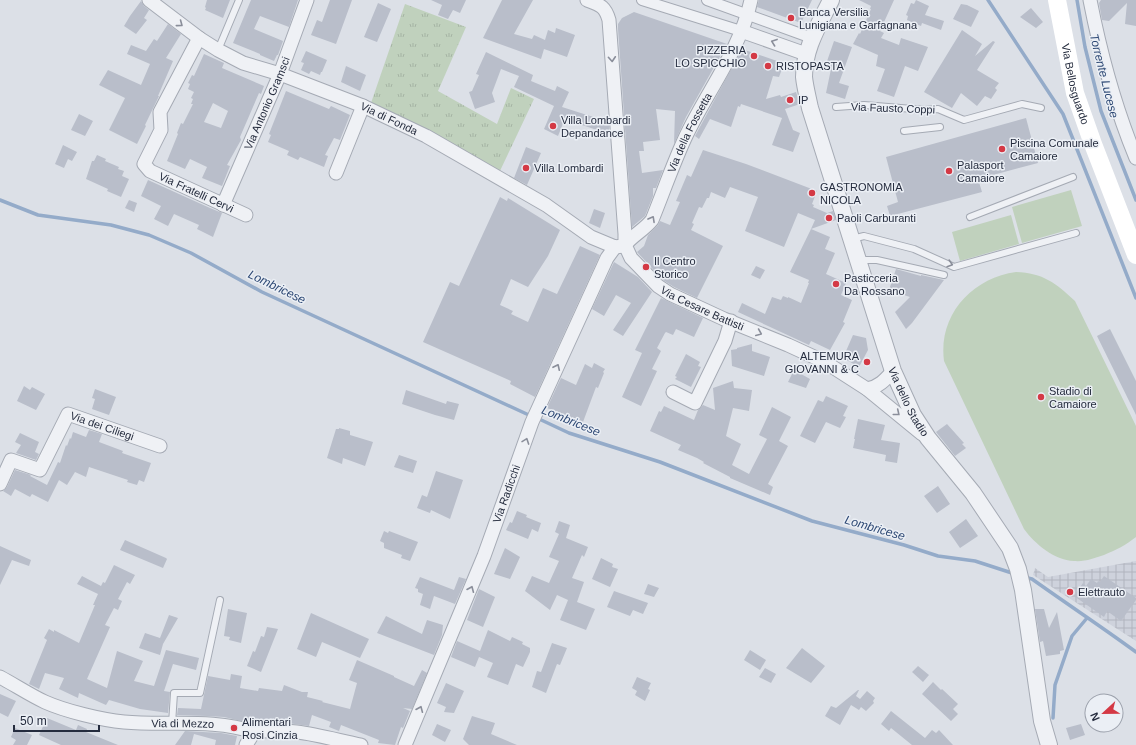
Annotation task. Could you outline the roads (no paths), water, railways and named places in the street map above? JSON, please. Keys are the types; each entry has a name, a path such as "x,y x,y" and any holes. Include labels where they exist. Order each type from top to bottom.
{"main road":[{"name":"Via Bellosguardo","path":"1057,0 1076,93 1093,144 1136,255"}],"street":[{"name":"Via di Fonda","path":"149,0 199,38 218,50 244,63 280,74 363,106 426,136 546,205 591,237 620,246"},
{"name":"Via Antonio Gramsci","path":"223,205 280,74 307,0"},
{"path":"587,0 602,3"},
{"path":"642,0 741,31 806,54"},
{"path":"708,0 812,38"},
{"name":"Via della Fossetta","path":"620,246 644,229 652,220 685,138 727,61 741,31 748,14 751,0"},
{"name":"Via dello Stadio","path":"831,0 812,38 806,54 804,77 810,108 893,371 913,415 928,438 973,493 1010,548 1018,569 1023,590 1042,721 1049,745"},
{"path":"1090,0 1105,72 1136,158"},
{"name":"Via Cesare Battisti","path":"602,3 609,20 625,227 620,246 658,286 670,294 788,344 825,362 867,389 928,438"},
{"name":"Via Fratelli Cervi","path":"199,38 160,112 161,130 144,164 150,171 246,215"},
{"path":"336,173 363,106"},
{"name":"Via Radicchi","path":"405,745 484,556 532,422 607,258 620,246"},
{"path":"673,392 695,403 724,340 731,321"},
{"path":"867,389 875,388 884,382 893,371"},
{"name":"Via dei Ciliegi","path":"0,484 11,460 40,470 68,414 160,446"},
{"name":"Via di Mezzo","path":"0,677 46,702 76,712 123,722 219,725 241,727 254,732"},
{"path":"246,745 254,732 268,729 288,731 361,745"}],"lane":[{"path":"218,50 239,0"},
{"name":"Via Fausto Coppi","path":"836,107 864,106 925,110 938,108 964,120 1022,104 1041,108"},
{"path":"904,131 940,127"},
{"path":"970,216 1073,177"},
{"path":"852,239 864,236 914,249 954,267 1076,233"},
{"path":"858,260 876,260 944,275"},
{"path":"172,724 174,693 200,694 220,600"}],"waterway":[{"path":"988,0 1063,114 1136,298"},
{"name":"Torrente Lucese","path":"1077,0 1085,47 1101,111 1136,200"},
{"name":"Lombricese","path":"0,200 38,215 111,225 149,235 191,253 262,292 531,416"},
{"name":"Lombricese","path":"537,418 569,433 660,462 812,521 904,545 938,556 975,561 1015,574"},
{"name":"Lombricese","path":"1024,577 1032,579 1136,652"},
{"path":"1053,718 1055,685 1072,636 1087,618"}],"place":[{"name":"Banca Versilia Lunigiana e Garfagnana","path":"791,18"},
{"name":"PIZZERIA LO SPICCHIO","path":"754,56"},
{"name":"RISTOPASTA","path":"768,66"},
{"name":"IP","path":"790,100"},
{"name":"Villa Lombardi Depandance","path":"553,126"},
{"name":"Piscina Comunale Camaiore","path":"1002,149"},
{"name":"Villa Lombardi","path":"526,168"},
{"name":"Palasport Camaiore","path":"949,171"},
{"name":"GASTRONOMIA NICOLA","path":"812,193"},
{"name":"Paoli Carburanti","path":"829,218"},
{"name":"Il Centro Storico","path":"646,267"},
{"name":"Pasticceria Da Rossano","path":"836,284"},
{"name":"ALTEMURA GIOVANNI & C","path":"867,362"},
{"name":"Stadio di Camaiore","path":"1041,397"},
{"name":"Elettrauto","path":"1070,592"},
{"name":"Alimentari Rosi Cinzia","path":"234,728"}]}
